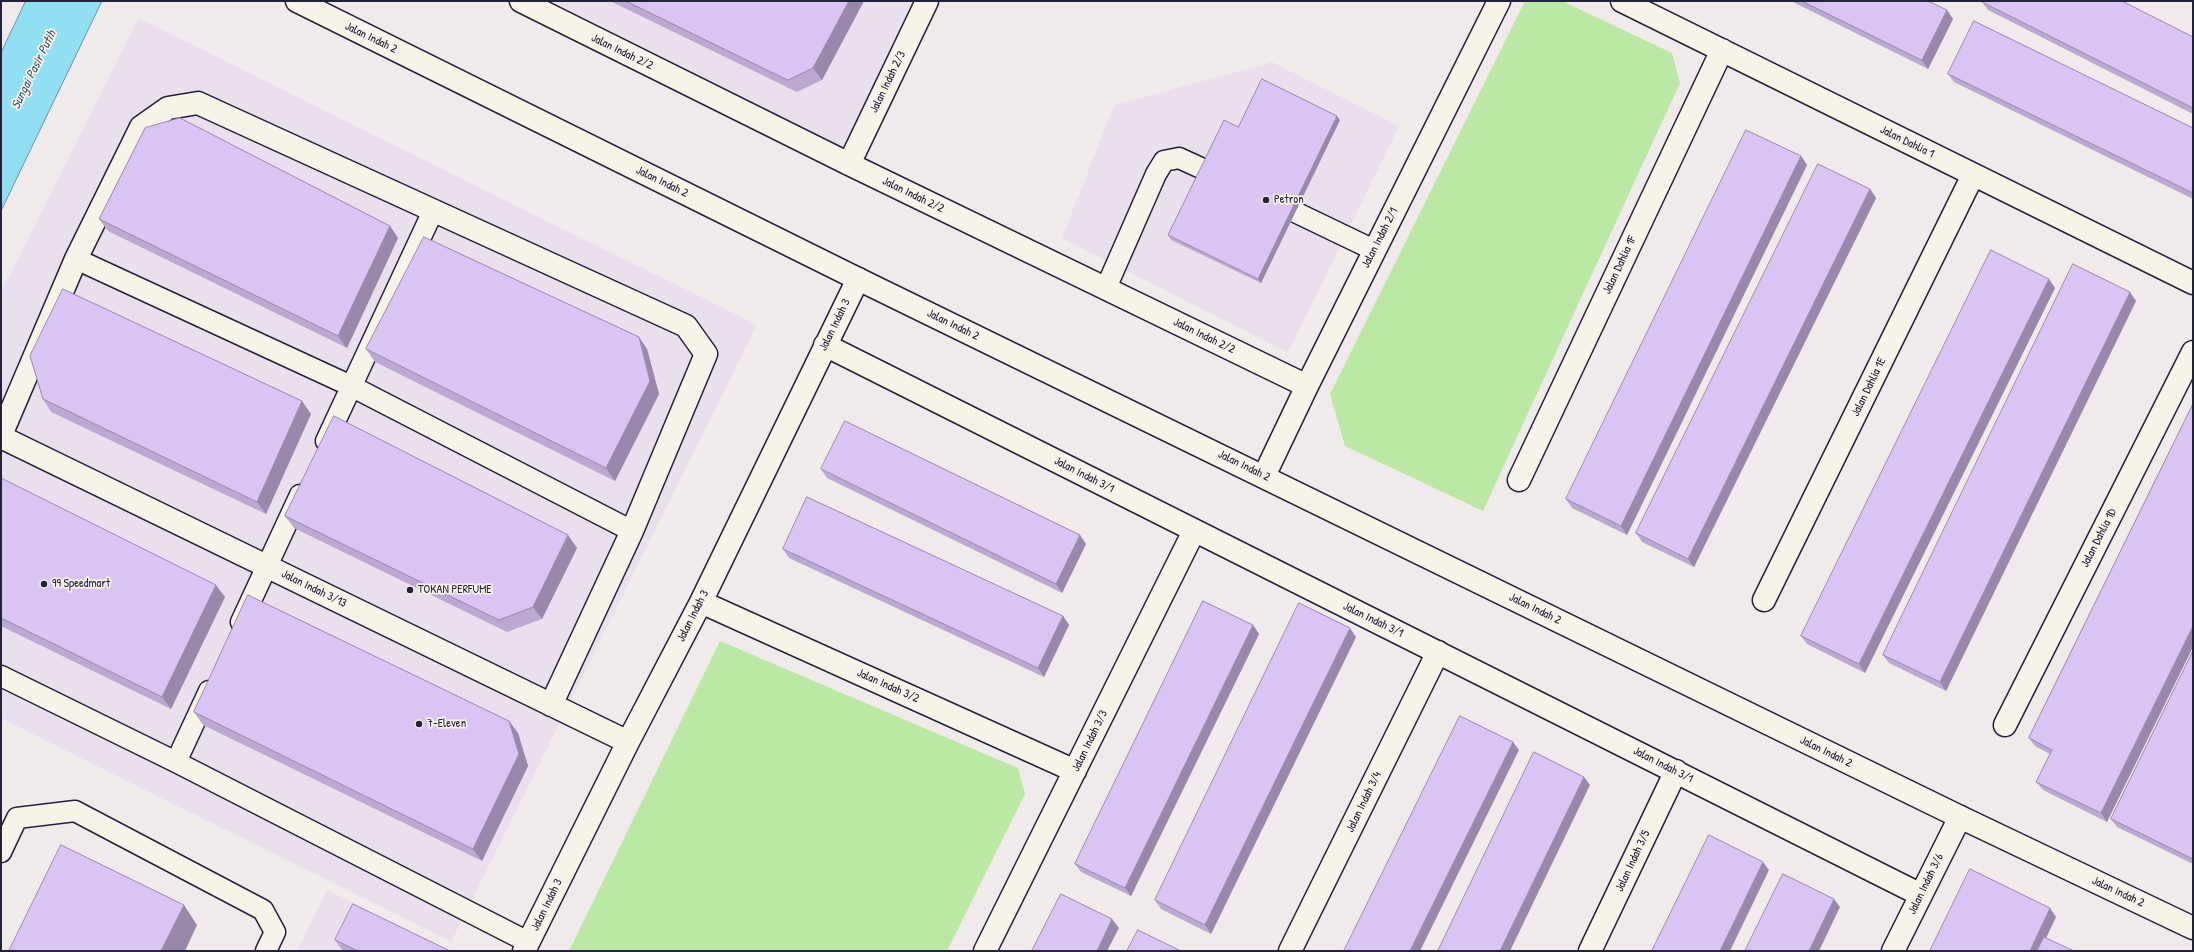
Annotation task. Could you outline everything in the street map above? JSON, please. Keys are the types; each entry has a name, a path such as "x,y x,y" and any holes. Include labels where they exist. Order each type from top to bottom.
{"street":[{"name":"Jalan Indah 2","path":"297,1 858,279 1960,817 2193,928"},
{"name":"Jalan Indah 2/3","path":"849,164 926,1"},
{"name":"Jalan Indah 2/1","path":"1264,476 1374,250 1499,1"},
{"name":"Jalan Dahlia 1","path":"1622,1 2193,283"},
{"name":"Jalan Indah 2/2","path":"534,4 849,164 1307,386"},
{"name":"Jalan Dahlia 1F","path":"1519,480 1722,50"},
{"path":"1,436 76,259 141,127 168,108 198,104 686,326 706,354 632,532 551,705"},
{"name":"Jalan Dahlia 1E","path":"1764,600 1973,175"},
{"name":"Jalan Indah 3","path":"526,947 628,742 701,602 858,279"},
{"name":"Jalan Indah 3/1","path":"825,346 1921,895"},
{"name":"Jalan Dahlia 1D","path":"2006,725 2193,352"},
{"name":"Jalan Indah 3/13","path":"1,436 628,742"},
{"name":"Jalan Indah 3/3","path":"985,951 1194,531"},
{"name":"Jalan Indah 3/2","path":"701,602 1075,771"},
{"name":"Jalan Indah 3/4","path":"1290,951 1438,652"},
{"name":"Jalan Indah 3/5","path":"1590,951 1676,771"},
{"name":"Jalan Indah 3/6","path":"1893,951 1960,817"}],"lane":[{"path":"1106,288 1164,161 1179,158 1374,250"},
{"path":"318,458 433,211"},
{"path":"76,259 351,386 632,532"},
{"path":"233,639 308,480"},
{"path":"176,762 216,675"},
{"path":"1,676 176,762 526,947"},
{"path":"1,852 18,818 75,811 264,910 275,932 266,951"}],"shaded area":[{"path":"551,1 913,1 843,147"},
{"path":"138,18 757,325 451,942 1,718 1,292"},
{"path":"1272,62 1399,126 1288,353 1062,238 1114,105"},
{"path":"327,890 451,951 297,951"}],"green space":[{"path":"1525,1 1562,1 1672,53 1680,83 1483,511 1345,446 1330,394"},
{"path":"720,641 1018,768 1025,794 947,951 569,951"}],"water":[{"name":"Sungai Pasir Putih","path":"26,1 102,1 1,211 1,53"}],"building":[{"path":"626,1 849,1 813,68 788,80"},
{"path":"1802,1 1928,1 1947,10 1922,60"},
{"path":"2122,1 2193,37 2193,108 1982,2"},
{"path":"1974,21 2193,128 2193,193 1948,74"},
{"path":"1262,79 1337,116 1258,279 1168,235 1224,120 1238,127"},
{"path":"180,118 390,226 338,336 99,219 145,128"},
{"path":"1746,130 1801,156 1621,526 1566,499"},
{"path":"1818,164 1870,189 1688,559 1636,533"},
{"path":"424,237 639,337 650,381 606,468 366,349"},
{"path":"1991,250 2049,279 1859,664 1801,636"},
{"path":"2073,264 2130,292 1940,682 1883,655"},
{"path":"63,289 302,401 257,502 43,399 30,356"},
{"path":"2193,404 2193,626 2101,813 2036,782 2052,750 2029,738"},
{"path":"334,416 568,535 533,607 499,620 285,516"},
{"path":"845,421 1080,535 1056,584 821,469"},
{"path":"1,478 216,585 162,697 1,618"},
{"path":"807,497 1063,616 1038,668 783,549"},
{"path":"248,595 509,721 519,754 473,849 194,712"},
{"path":"1203,601 1253,625 1125,888 1075,864"},
{"path":"1299,603 1350,628 1205,925 1155,900"},
{"path":"2193,651 2193,859 2111,819"},
{"path":"1460,716 1513,742 1410,951 1344,951"},
{"path":"1534,752 1584,777 1500,951 1438,951"},
{"path":"1709,835 1763,862 1720,951 1652,951"},
{"path":"61,845 184,905 161,951 9,951"},
{"path":"1970,869 2050,908 2030,951 1930,951"},
{"path":"1783,874 1834,899 1809,951 1745,951"},
{"path":"1061,894 1112,919 1097,951 1032,951"},
{"path":"353,904 450,951 358,951 335,940"},
{"path":"1138,930 1181,951 1127,951"},
{"path":"2044,937 2074,951 2037,951"}],"place":[{"name":"Petron","path":"1266,200"},
{"name":"99 Speedmart","path":"44,584"},
{"name":"TOKAN PERFUME","path":"410,590"},
{"name":"7-Eleven","path":"419,724"}]}
